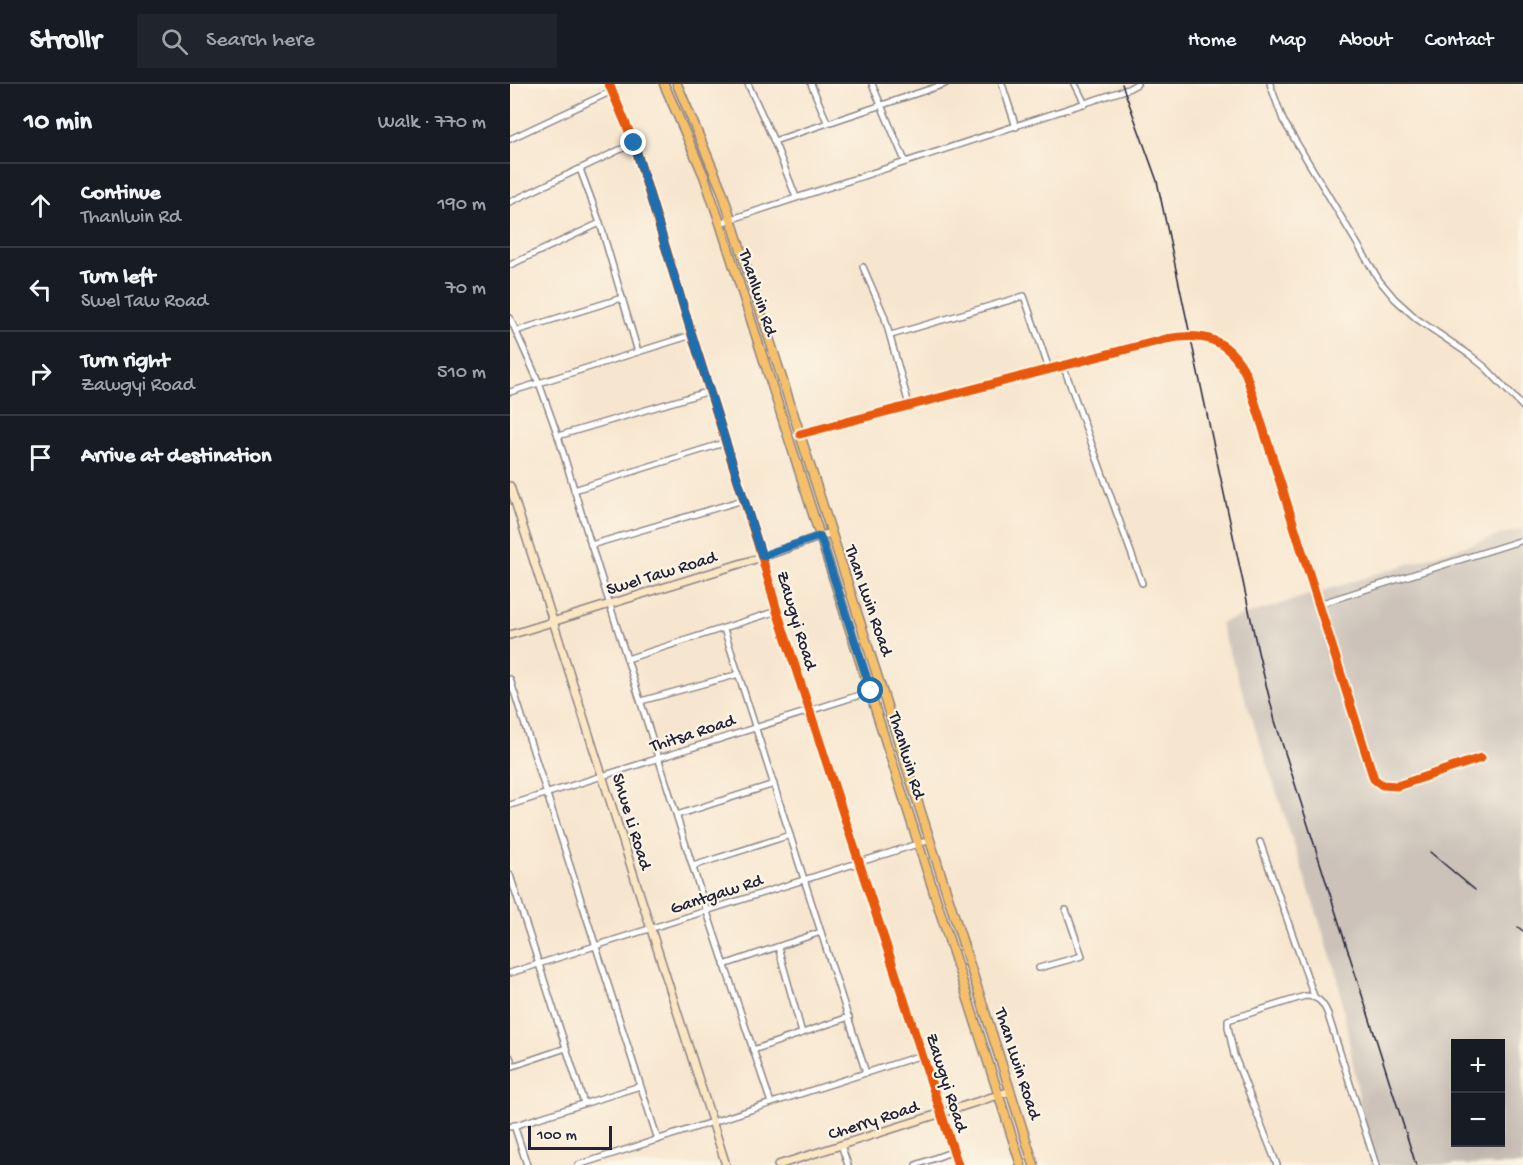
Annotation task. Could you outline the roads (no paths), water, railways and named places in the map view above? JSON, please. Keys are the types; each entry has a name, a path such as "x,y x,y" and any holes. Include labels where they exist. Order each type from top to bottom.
{"main road":[{"name":"Thanlwin Rd","path":"664,84 704,176 720,223 1021,1165"},
{"name":"Than Lwin Road","path":"676,84 722,191 1034,1165"},
{"path":"771,383 782,380"},
{"path":"958,968 970,964"}],"street":[{"path":"748,84 796,197"},
{"path":"811,84 827,122"},
{"path":"873,84 905,161"},
{"path":"774,141 945,84"},
{"path":"1002,84 1016,127"},
{"path":"1075,84 1085,104"},
{"path":"720,223 905,161 1016,127 1137,84"},
{"path":"1270,84 1282,120 1379,280 1417,319 1486,368 1523,407"},
{"path":"510,139 610,88"},
{"name":"Zawgyi Road","path":"610,88 634,143 777,611 958,1165"},
{"path":"510,202 634,143"},
{"path":"580,168 600,223 638,352"},
{"path":"510,265 600,223"},
{"path":"862,267 891,335 909,405"},
{"path":"891,335 1024,296 1049,369"},
{"path":"516,331 621,298"},
{"path":"510,318 539,383 558,436 707,912 771,1103"},
{"path":"510,392 692,335"},
{"path":"800,434 1183,335 1210,339 1229,351 1246,374 1370,768 1377,783 1397,786 1481,758"},
{"path":"1063,365 1142,583"},
{"path":"558,436 710,391"},
{"path":"574,490 727,442"},
{"name":"Shwe Li Road","path":"510,486 726,1165"},
{"path":"591,545 743,500"},
{"name":"Swel Taw Road","path":"510,635 830,533"},
{"path":"1319,604 1523,540"},
{"path":"627,659 777,611"},
{"path":"724,629 866,1073"},
{"path":"641,701 739,674"},
{"path":"510,679 658,1140"},
{"name":"Thitsa Road","path":"510,805 882,688"},
{"path":"677,815 774,784"},
{"path":"693,866 790,836"},
{"name":"Gantgaw Rd","path":"510,973 930,840"},
{"path":"1260,842 1314,996"},
{"path":"510,875 584,1103"},
{"path":"1039,968 1082,956 1066,910"},
{"path":"724,965 821,932"},
{"path":"778,947 802,1033"},
{"path":"1277,1165 1234,1054 1228,1020 1305,996 1314,996 1323,1002 1376,1165"},
{"path":"753,1050 849,1017"},
{"path":"510,1056 512,1066 566,1048"},
{"path":"578,1165 922,1055"},
{"path":"527,1165 512,1126 640,1086"},
{"name":"Cherry Road","path":"783,1164 1011,1091"},
{"path":"842,1145 848,1165"},
{"path":"916,1165 954,1151"}],"railway":[{"path":"1122,84 1157,181 1258,652 1275,721 1416,1165"},
{"path":"1430,852 1475,890"},
{"path":"1518,927 1523,931"}]}
